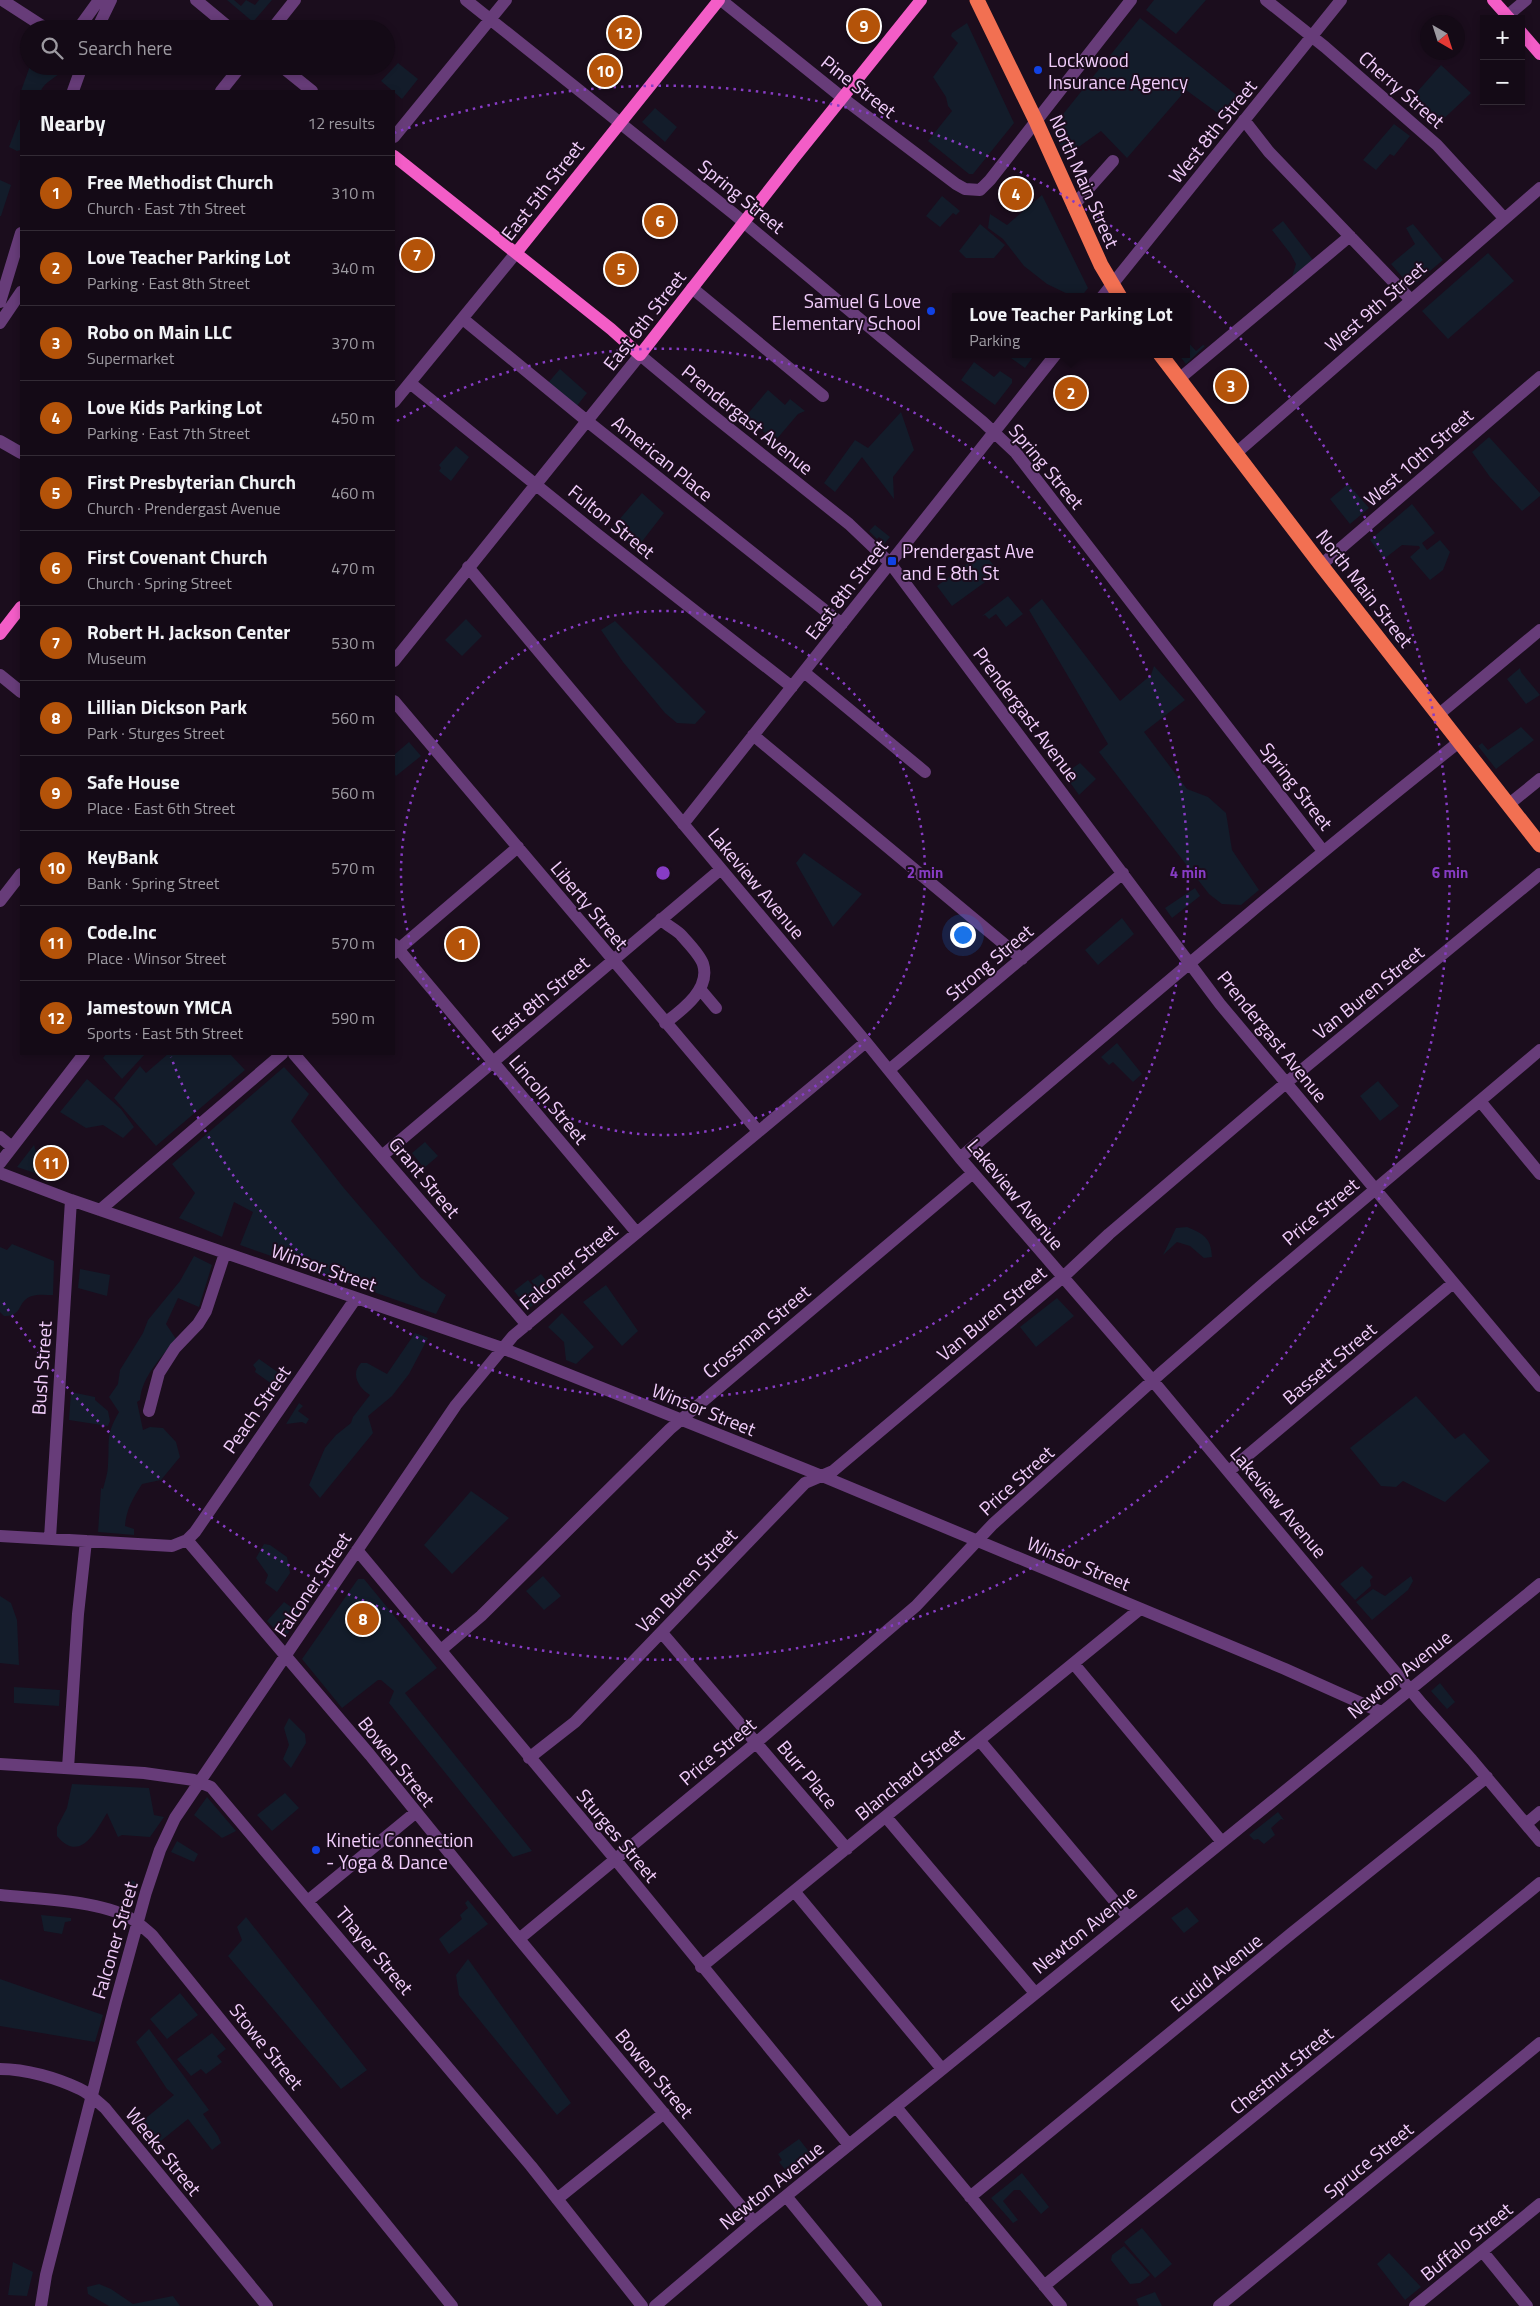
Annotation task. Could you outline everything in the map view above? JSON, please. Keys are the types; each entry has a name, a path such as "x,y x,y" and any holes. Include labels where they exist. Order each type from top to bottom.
{"highway":[{"name":"North Main Street","path":"981,4 1036,121 1073,206 1116,291"},
{"name":"North Main Street","path":"1163,358 1235,454 1540,845"}],"main road":[{"name":"East 5th Street","path":"516,253 720,0"},
{"name":"East 6th Street","path":"640,355 921,0"},
{"path":"1493,0 1506,15"},
{"path":"1525,37 1540,54"},
{"name":"Prendergast Avenue","path":"395,157 611,329 640,355"},
{"path":"0,634 20,608"}],"street":[{"path":"2,0 33,20"},
{"path":"85,20 99,0"},
{"path":"101,20 111,0"},
{"path":"196,0 220,20"},
{"path":"279,20 294,0"},
{"name":"Spring Street","path":"466,0 744,222 995,432 1017,454 1323,851"},
{"path":"395,136 506,0"},
{"name":"Pine Street","path":"720,0 844,98 965,189 980,190 1036,121"},
{"path":"1036,121 1131,0"},
{"name":"Cherry Street","path":"1266,0 1311,36 1437,145 1504,218"},
{"name":"West 8th Street","path":"1116,291 1244,120 1341,0"},
{"path":"1510,15 1526,0"},
{"path":"73,90 79,75"},
{"path":"222,90 234,75"},
{"path":"292,75 311,90"},
{"path":"1244,120 1270,152 1411,300"},
{"path":"1073,206 1113,161"},
{"name":"West 9th Street","path":"1235,454 1540,188"},
{"path":"1179,379 1350,236"},
{"path":"0,302 20,239"},
{"name":"East 5th Street","path":"395,401 516,253"},
{"path":"692,288 823,396"},
{"path":"0,323 9,306 20,293"},
{"name":"American Place","path":"463,318 587,421 842,624"},
{"name":"East 6th Street","path":"395,660 640,355"},
{"name":"Prendergast Avenue","path":"640,355 849,524 890,563 1220,1004 1376,1189 1452,1284 1540,1386"},
{"name":"East 8th Street","path":"683,824 1053,358"},
{"name":"West 10th Street","path":"1321,565 1540,377"},
{"name":"Fulton Street","path":"410,383 792,687"},
{"path":"0,441 20,452"},
{"name":"Lakeview Avenue","path":"468,567 866,1042 960,1158 1153,1381 1410,1690 1487,1777 1540,1841"},
{"path":"1438,715 1540,630"},
{"path":"804,672 925,772"},
{"path":"0,676 20,691"},
{"name":"Liberty Street","path":"395,702 758,1131"},
{"path":"753,735 1022,959"},
{"path":"960,1158 1204,950 1459,742"},
{"path":"1508,805 1540,779"},
{"path":"395,949 518,847"},
{"name":"East 8th Street","path":"383,1155 721,869"},
{"name":"Strong Street","path":"889,1070 1123,873"},
{"name":"Van Buren Street","path":"529,1758 575,1722 806,1483 831,1472 1062,1278 1109,1234 1286,1083 1540,874"},
{"path":"0,901 20,875"},
{"path":"661,920 681,934 701,960 705,971 700,989 685,1007 665,1023"},
{"name":"Lincoln Street","path":"395,949 637,1233"},
{"path":"700,989 716,1008"},
{"name":"Falconer Street","path":"42,2306 46,2274 138,1923 160,1850 175,1818 456,1405 502,1348 527,1325 866,1042"},
{"name":"Price Street","path":"519,1939 757,1742 916,1606 993,1524 1153,1381 1262,1284 1540,1050"},
{"path":"0,1162 83,1055"},
{"path":"100,1210 281,1055"},
{"name":"Grant Street","path":"295,1055 383,1155 527,1325"},
{"path":"1480,1101 1540,1174"},
{"path":"0,1137 12,1147"},
{"name":"Winsor Street","path":"0,1173 71,1200 502,1348 822,1476 1140,1608 1381,1712"},
{"name":"Crossman Street","path":"441,1650 481,1616 681,1420 973,1173"},
{"name":"Bush Street","path":"50,1538 71,1200"},
{"path":"149,1411 159,1373 175,1348 198,1324 206,1311 225,1253"},
{"name":"Bassett Street","path":"1229,1471 1452,1284"},
{"name":"Peach Street","path":"187,1540 356,1298"},
{"path":"0,1536 172,1546 187,1540"},
{"name":"Bowen Street","path":"187,1540 416,1813 754,2222"},
{"path":"68,1768 78,1614 86,1541"},
{"name":"Sturges Street","path":"357,1550 615,1859 849,2145"},
{"name":"Newton Avenue","path":"655,2306 754,2222 1540,1584"},
{"name":"Blanchard Street","path":"701,1966 980,1741 1140,1608"},
{"name":"Burr Place","path":"662,1633 847,1849"},
{"path":"1074,1664 1222,1842"},
{"path":"980,1741 1128,1917"},
{"name":"Thayer Street","path":"0,1764 144,1773 200,1782 211,1787 309,1900 557,2199 642,2306"},
{"name":"Euclid Avenue","path":"970,2197 1292,1933 1487,1777"},
{"path":"1526,1824 1540,1812"},
{"path":"309,1900 416,1813"},
{"path":"886,1817 1035,1993"},
{"name":"Chestnut Street","path":"1044,2286 1540,1883"},
{"path":"794,1891 942,2069"},
{"name":"Stowe Street","path":"0,1895 71,1902 113,1911 138,1923 152,1935 452,2306"},
{"name":"Spruce Street","path":"1219,2306 1540,2043"},
{"name":"Weeks Street","path":"0,2068 26,2072 66,2083 82,2090 105,2108 267,2306"},
{"path":"896,2107 1061,2306"},
{"path":"557,2199 664,2113"},
{"path":"786,2196 876,2306"},
{"name":"Buffalo Street","path":"1415,2306 1540,2204"},
{"path":"1483,2252 1527,2306"}],"shaded area":[{"path":"227,0 234,0 241,6 246,0 255,5 259,0 272,0 255,20 251,20"},
{"path":"1154,0 1206,0 1176,34 1146,10"},
{"path":"1140,18 1239,97 1223,117 1186,90 1127,158 1101,131 1066,156 1052,128"},
{"path":"967,23 1014,123 973,174 969,174 928,141 952,111 948,106 946,97 933,77 958,43 951,36 952,33"},
{"path":"398,63 418,79 402,99 395,93 395,90 392,90 381,81 387,75 395,75 395,66"},
{"path":"1441,65 1471,93 1436,126 1409,101"},
{"path":"27,75 57,75 42,90 21,90"},
{"path":"655,108 677,127 665,142 642,122"},
{"path":"20,120 20,150 17,151 9,147"},
{"path":"1394,124 1410,136 1394,156 1390,154 1376,170 1363,160"},
{"path":"0,180 11,185 1,216 0,216"},
{"path":"1042,195 1088,288 1084,293 1066,293 1047,284 1024,266 1003,239 988,228 990,214 1007,225"},
{"path":"942,196 960,211 956,215 953,213 940,227 926,216"},
{"path":"1283,221 1313,260 1292,277 1296,264 1272,230"},
{"path":"980,224 1005,245 994,258 966,258 959,251"},
{"path":"1413,224 1443,260 1411,287 1391,264 1415,244 1406,228"},
{"path":"1488,253 1514,281 1448,339 1422,311"},
{"path":"1190,344 1196,351 1203,345 1205,346 1186,364 1181,358 1190,358"},
{"path":"1011,358 1032,358 1025,368"},
{"path":"974,362 994,377 1000,371 1012,379 1012,383 995,405 961,380"},
{"path":"560,369 587,393 576,407 547,384"},
{"path":"768,390 785,405 790,399 805,411 798,414 775,441 745,417"},
{"path":"901,412 914,450 893,477 894,499 862,457 835,492 824,483 855,440 868,448"},
{"path":"1489,437 1540,493 1540,496 1522,511 1490,477 1472,452"},
{"path":"456,446 469,457 451,481 439,471 441,468 439,465"},
{"path":"1348,484 1369,508 1350,524 1330,499"},
{"path":"642,493 664,513 637,548 612,528"},
{"path":"1412,504 1435,533 1422,543 1427,550 1440,540 1450,552 1443,570 1430,580 1410,557 1420,548 1419,546 1402,545 1384,559 1370,540"},
{"path":"875,525 890,537 884,544 879,541 881,539 879,537 877,539 869,531"},
{"path":"983,552 999,572 952,606 937,586"},
{"path":"1008,596 1023,614 1006,627 996,614 989,619 985,615 982,616"},
{"path":"1042,599 1120,701 1151,675 1154,666 1185,700 1144,732 1187,789 1208,797 1226,813 1232,850 1259,890 1241,905 1222,904 1209,894 1099,752 1108,744 1029,610"},
{"path":"466,619 482,636 462,656 445,640"},
{"path":"615,621 706,712 695,724 677,723 665,713 623,662 601,630"},
{"path":"1520,668 1521,672 1540,695 1526,704 1507,679"},
{"path":"1521,727 1534,740 1496,769 1478,746 1482,743 1488,750"},
{"path":"409,742 421,756 396,776 395,754"},
{"path":"1080,763 1096,779 1079,795 1064,774"},
{"path":"804,853 862,894 833,927 796,863"},
{"path":"1195,888 1200,896 1172,918 1165,908"},
{"path":"1122,918 1134,934 1098,965 1085,950"},
{"path":"1117,1043 1142,1074 1133,1082 1113,1062 1109,1065 1101,1057"},
{"path":"105,1055 144,1055 122,1079 103,1058"},
{"path":"167,1055 231,1055 245,1070 156,1146 114,1098 140,1066 146,1073"},
{"path":"284,1067 309,1094 291,1121 343,1187 421,1278 446,1295 436,1314 240,1245 253,1212 234,1202 222,1237 179,1218 195,1193 172,1164"},
{"path":"87,1079 121,1109 134,1127 123,1138 103,1125 86,1128 60,1112"},
{"path":"1378,1081 1399,1106 1380,1121 1360,1096"},
{"path":"425,1142 438,1156 424,1168 412,1153"},
{"path":"34,1145 38,1159 34,1166 51,1174 50,1178 17,1167"},
{"path":"1187,1227 1206,1238 1210,1245 1212,1257 1204,1258 1190,1246 1177,1242 1163,1255 1176,1228"},
{"path":"12,1244 54,1261 53,1295 39,1295 27,1298 15,1314 4,1316 0,1312 0,1247 7,1250"},
{"path":"194,1256 212,1265 199,1307 178,1298 166,1324 176,1339 148,1375 140,1400 137,1402 143,1430 150,1427 163,1428 176,1442 180,1457 161,1480 142,1484 136,1494 128,1509 125,1526 134,1529 134,1535 98,1532 101,1488 103,1489 108,1471 109,1438 119,1412 109,1397 118,1384 120,1370 143,1333 148,1320 180,1281"},
{"path":"80,1269 110,1275 107,1296 78,1288"},
{"path":"541,1274 553,1289 545,1297 531,1281"},
{"path":"528,1280 543,1298 528,1309 514,1291"},
{"path":"606,1285 638,1331 622,1346 583,1302"},
{"path":"1057,1298 1074,1316 1036,1347 1020,1327"},
{"path":"562,1313 594,1347 576,1364 566,1360 564,1342 548,1327"},
{"path":"415,1333 428,1338 409,1374 392,1396 368,1416 373,1433 320,1498 309,1485 325,1448 336,1435 351,1423 353,1417 370,1395 359,1385 356,1376 358,1367 361,1363 367,1363 387,1374"},
{"path":"259,1359 286,1378 279,1389 255,1372 256,1369 253,1365"},
{"path":"71,1392 95,1397 95,1400 108,1411 110,1421 108,1426 69,1420"},
{"path":"1416,1396 1455,1439 1464,1433 1490,1461 1445,1502 1403,1481 1396,1487 1381,1486 1350,1448"},
{"path":"299,1403 303,1406 298,1411 309,1419 306,1424 302,1422 286,1424"},
{"path":"471,1491 509,1518 452,1574 424,1545"},
{"path":"264,1544 270,1545 287,1557 290,1573 277,1592 265,1583 268,1575 256,1558"},
{"path":"1362,1566 1373,1577 1370,1580 1371,1586 1355,1600 1340,1584"},
{"path":"543,1576 561,1596 544,1610 526,1591"},
{"path":"1411,1576 1413,1581 1408,1590 1372,1620 1356,1602 1373,1589 1385,1596"},
{"path":"358,1579 364,1579 437,1668 405,1693 532,1851 513,1857 389,1703 394,1691 381,1680 378,1680 342,1708 302,1659"},
{"path":"0,1596 11,1603 17,1620 19,1665 0,1663"},
{"path":"284,1602 301,1614 284,1639 267,1621"},
{"path":"1440,1683 1455,1702 1447,1709 1431,1691"},
{"path":"14,1687 60,1690 59,1706 14,1703"},
{"path":"289,1718 305,1734 306,1743 291,1768 283,1759 289,1745 284,1728"},
{"path":"72,1784 149,1788 154,1815 164,1817 150,1837 122,1835 118,1837 107,1813 98,1828 86,1842 80,1846 73,1847 65,1844 57,1836 57,1827 67,1808"},
{"path":"285,1793 299,1808 272,1831 257,1815"},
{"path":"207,1797 236,1831 222,1838 194,1815"},
{"path":"1278,1812 1284,1820 1281,1819 1271,1828 1275,1835 1264,1844 1258,1839 1254,1840 1249,1835"},
{"path":"177,1841 198,1854 194,1862 171,1852"},
{"path":"131,1880 138,1883 131,1908 123,1905"},
{"path":"468,1900 488,1924 449,1954 439,1939 462,1919 460,1915 468,1908 465,1903"},
{"path":"1187,1907 1199,1921 1184,1933 1171,1918"},
{"path":"41,1915 71,1918 71,1921 65,1922 62,1934 44,1931"},
{"path":"246,1917 367,2070 341,2089 228,1956 242,1940 237,1927"},
{"path":"468,1959 571,2103 557,2115 459,1995 456,1975"},
{"path":"0,1979 103,2015 95,2042 0,2026"},
{"path":"180,1993 198,2015 167,2039 150,2019"},
{"path":"149,2029 209,2110 203,2114 221,2143 212,2150 188,2119 152,2148 135,2127 174,2095 167,2089 136,2042"},
{"path":"212,2033 226,2049 217,2056 222,2062 206,2074 201,2069 191,2076 177,2059"},
{"path":"799,2139 814,2158 791,2177 779,2162 782,2160 778,2154"},
{"path":"1022,2173 1049,2207 1041,2214 1020,2190 1014,2190 1003,2201 1018,2220 1013,2223 991,2198"},
{"path":"1142,2228 1172,2264 1155,2278 1124,2242"},
{"path":"1124,2246 1150,2275 1140,2283 1130,2284 1111,2260 1112,2255"},
{"path":"1389,2253 1421,2287 1405,2300 1377,2264"},
{"path":"13,2262 33,2272 27,2296 8,2295"},
{"path":"99,2284 111,2289 133,2304 173,2296 180,2306 109,2306 88,2294 87,2287"},
{"path":"1155,2292 1162,2306 1139,2306 1136,2299"}],"place":[{"name":"Safe House","path":"864,26"},
{"name":"Jamestown YMCA","path":"624,33"},
{"name":"Lockwood Insurance Agency","path":"1038,70"},
{"name":"KeyBank","path":"605,71"},
{"name":"Love Kids Parking Lot","path":"1016,194"},
{"name":"First Covenant Church","path":"660,221"},
{"name":"Robert H. Jackson Center","path":"417,255"},
{"name":"First Presbyterian Church","path":"621,269"},
{"name":"Samuel G Love Elementary School","path":"931,311"},
{"name":"Robo on Main LLC","path":"1231,386"},
{"name":"Love Teacher Parking Lot","path":"1071,393"},
{"name":"Prendergast Ave and E 8th St","path":"892,561"},
{"name":"Free Methodist Church","path":"462,944"},
{"name":"Code.Inc","path":"51,1163"},
{"name":"Lillian Dickson Park","path":"363,1619"},
{"name":"Kinetic Connection - Yoga & Dance","path":"316,1850"}]}
